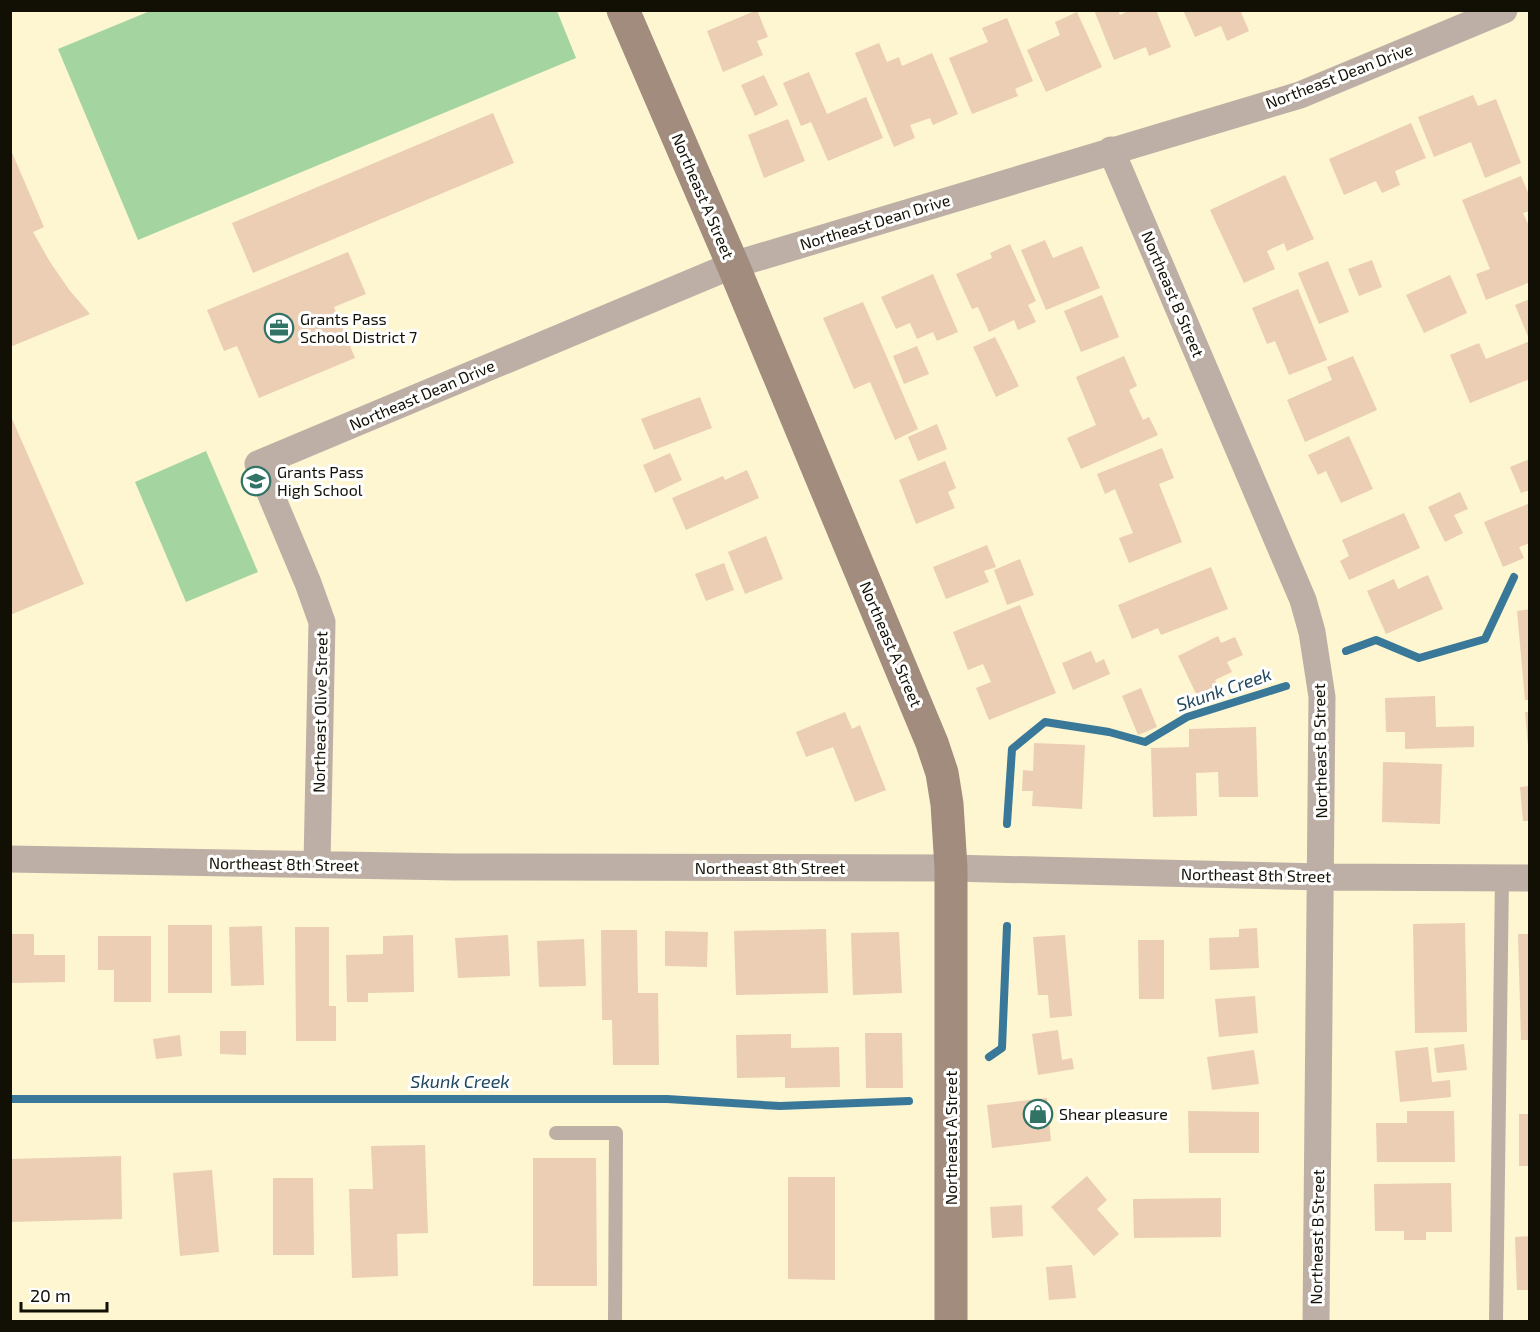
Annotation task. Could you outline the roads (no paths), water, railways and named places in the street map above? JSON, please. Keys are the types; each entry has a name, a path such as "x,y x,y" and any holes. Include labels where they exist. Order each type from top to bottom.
{"street":[{"name":"Northeast A Street","path":"623,10 733,265 932,743 942,773 947,804 951,868 951,1322"},
{"name":"Northeast Dean Drive","path":"258,464 733,265 1300,94 1504,10"},
{"name":"Northeast B Street","path":"1112,150 1286,557 1312,632 1322,697 1316,1322"},
{"name":"Northeast Olive Street","path":"258,464 322,622 317,864"},
{"name":"Northeast 8th Street","path":"10,860 455,867 951,868 1321,877 1530,878"}],"lane":[{"path":"1496,1322 1502,877"},
{"path":"556,1133 616,1133 615,1322"}],"waterway":[{"name":"Skunk Creek","path":"1346,651 1376,640 1419,658 1485,639 1514,577"},
{"name":"Skunk Creek","path":"1007,824 1012,749 1045,722 1109,732 1145,742 1187,717 1286,686"},
{"name":"Skunk Creek","path":"989,1057 1002,1048 1007,926"},
{"name":"Skunk Creek","path":"10,1099 667,1099 780,1106 909,1101"}],"place":[{"name":"Grants Pass School District 7","path":"279,328"},
{"name":"Grants Pass High School","path":"256,481"},
{"name":"Shear pleasure","path":"1038,1114"}]}
